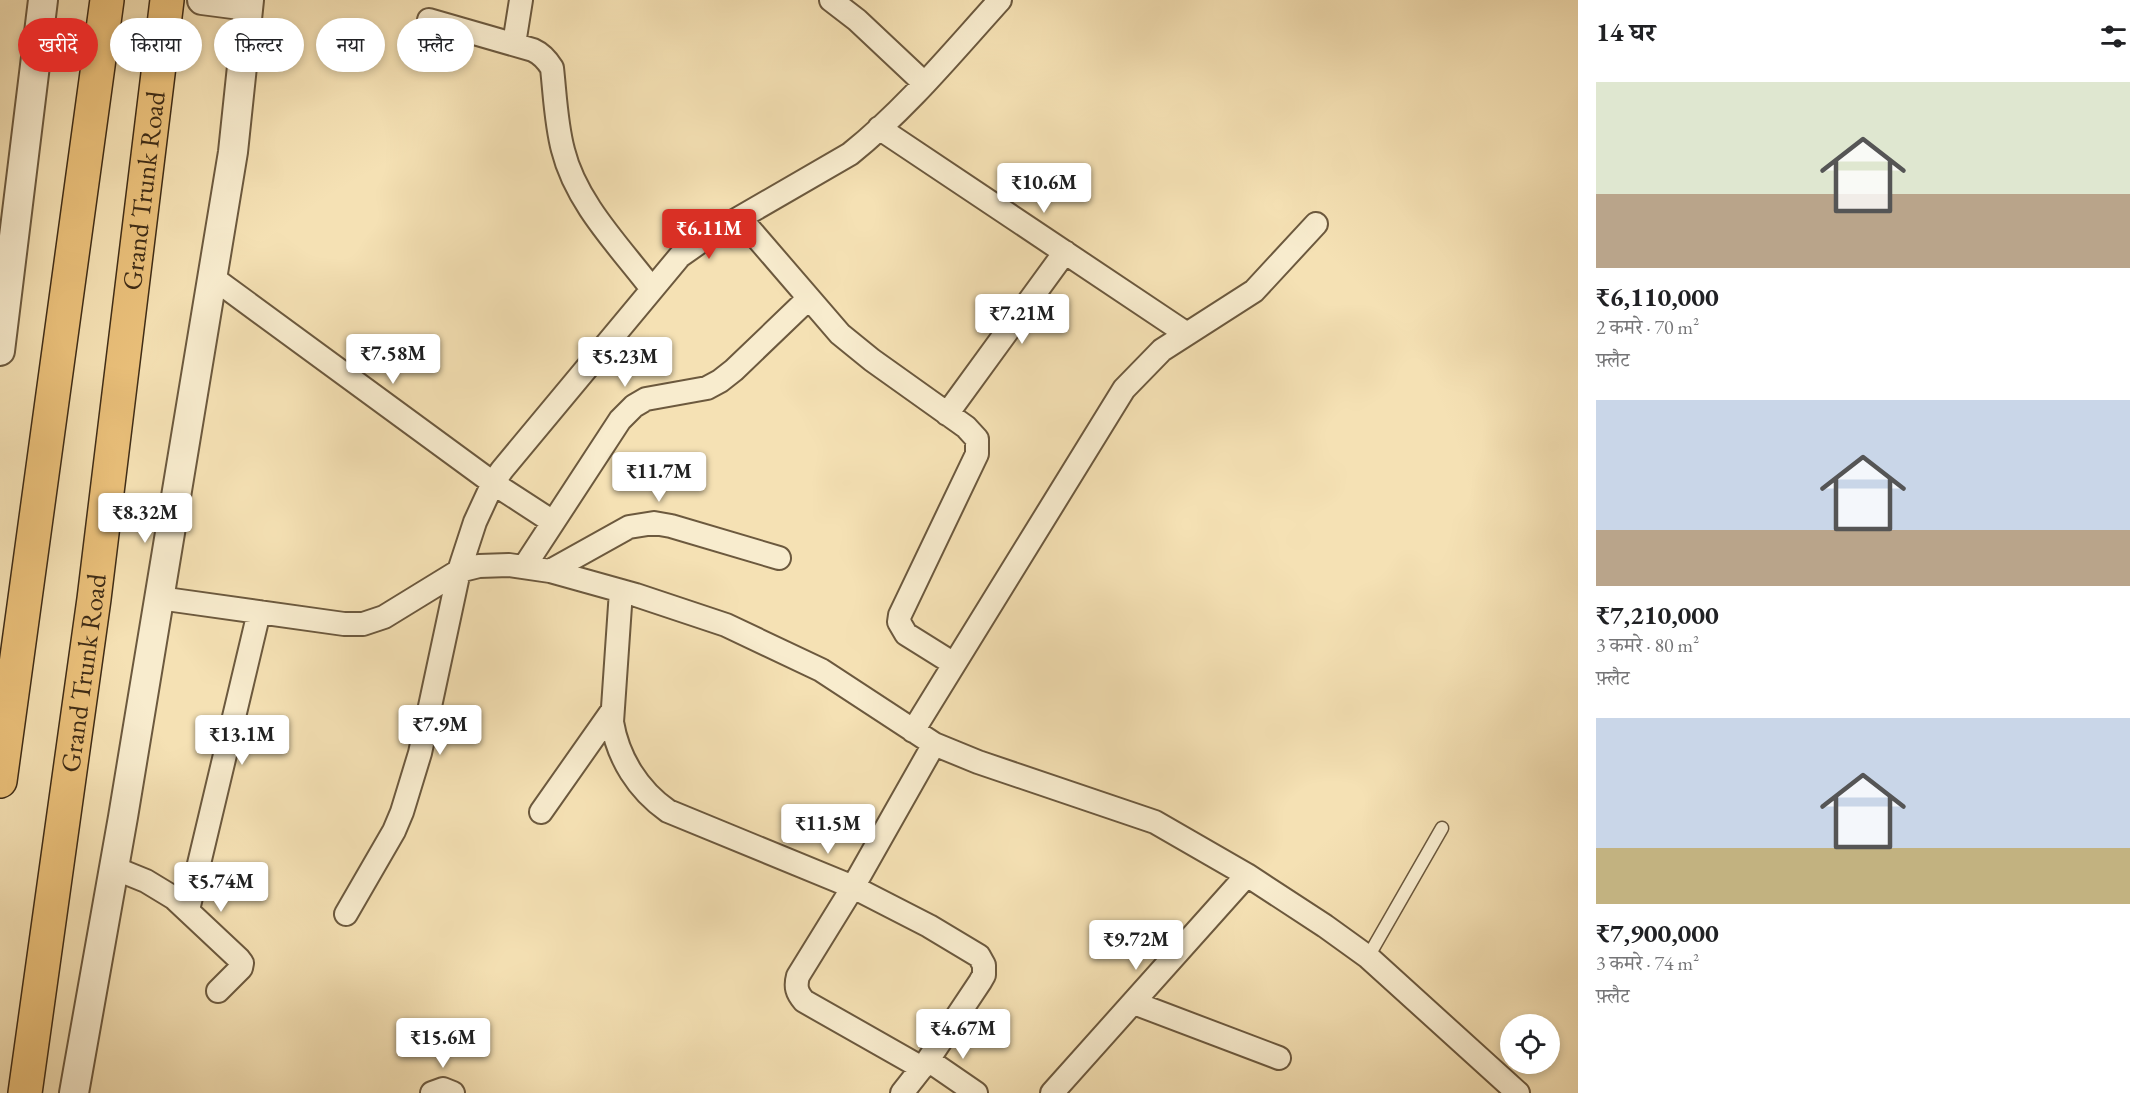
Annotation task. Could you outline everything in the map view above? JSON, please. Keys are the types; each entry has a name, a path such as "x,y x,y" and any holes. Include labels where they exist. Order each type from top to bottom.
{"highway":[{"path":"0,781 107,0"},
{"name":"Grand Trunk Road","path":"25,1093 94,599 167,0"}],"street":[{"path":"0,351 43,0"},
{"path":"74,1093 114,868 233,152 249,3 202,0"},
{"path":"514,44 521,0"},
{"path":"831,0 857,20 924,83"},
{"path":"346,914 394,831 411,784 420,753 459,571 475,522 493,483 680,256 740,218 832,166 868,140 1000,0"},
{"path":"474,33 540,53 552,68 562,150 577,186 588,206 652,289"},
{"path":"879,128 1187,333"},
{"path":"740,218 840,334 974,434 978,445 977,454 900,615 899,622 906,634 954,664"},
{"path":"913,731 1124,389 1162,350 1254,291 1316,224"},
{"path":"947,414 1065,252"},
{"path":"212,278 493,483 553,522"},
{"path":"524,567 620,420 634,406 646,399 707,388 720,381 809,298"},
{"path":"550,571 629,527 642,524 671,526 779,558"},
{"path":"159,598 344,624 363,624 397,611 459,571 479,566 509,565 550,571 726,625 822,670 934,744 978,762 1155,822 1247,875 1368,957 1518,1093"},
{"path":"621,591 612,711 615,737 640,787 652,800 668,811 853,887 929,926 979,956 984,965 984,975 925,1064 902,1093"},
{"path":"188,910 259,612"},
{"path":"541,812 612,711"},
{"path":"934,744 795,984 797,994 804,1001 976,1093"},
{"path":"114,868 159,888 188,910 242,963 241,968 218,991"},
{"path":"1052,1093 1247,875"},
{"path":"1134,1003 1279,1058"},
{"path":"432,1093 443,1089 453,1093"}],"lane":[{"path":"1368,957 1442,828"}]}
